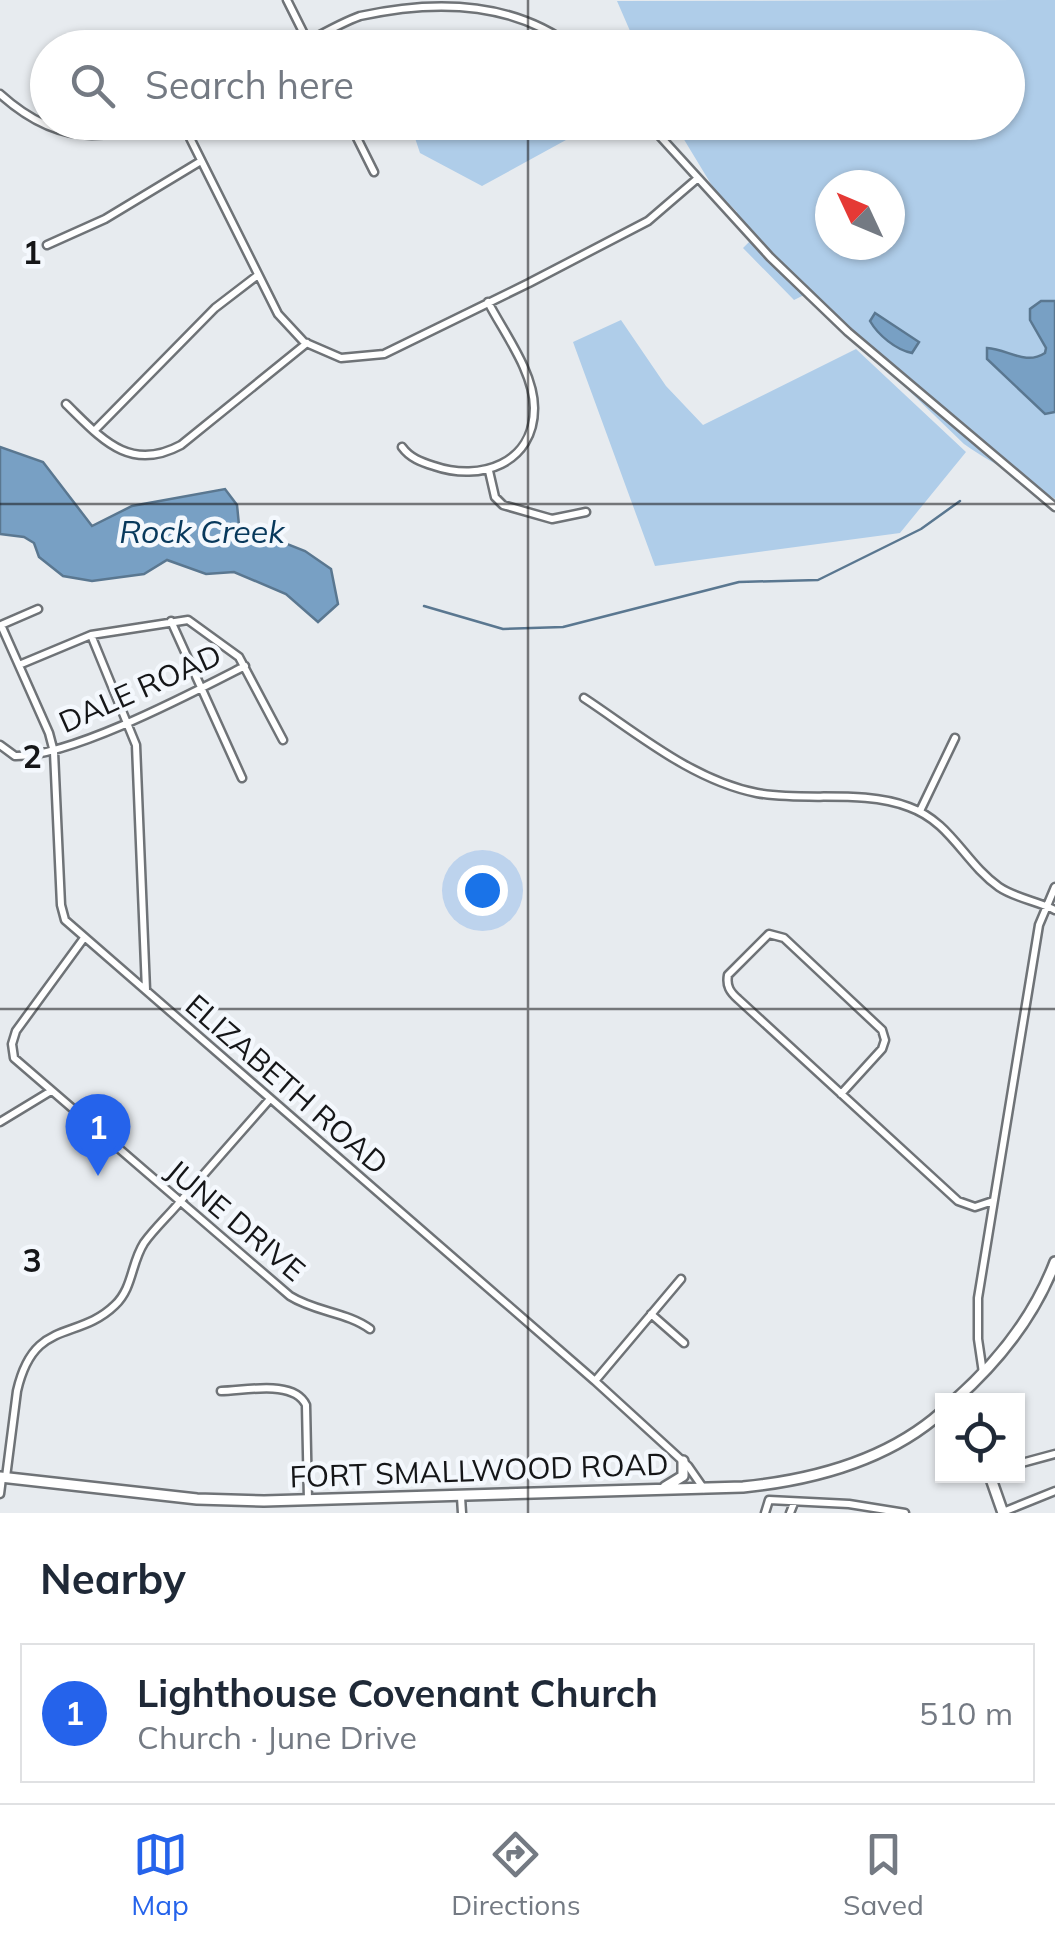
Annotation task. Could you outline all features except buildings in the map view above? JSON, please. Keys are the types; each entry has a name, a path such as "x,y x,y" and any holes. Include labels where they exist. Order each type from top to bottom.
{"main road":[{"path":"963,1393 1028,1319 1055,1262"},
{"path":"973,1393 980,1377"},
{"name":"FORT SMALLWOOD ROAD","path":"3,1478 197,1499 461,1498 704,1490 786,1483 842,1468 899,1442 935,1420"},
{"path":"659,1490 683,1476 683,1461"},
{"path":"992,1483 1003,1513"}],"street":[{"path":"286,0 301,30"},
{"path":"335,30 384,8 438,0 510,12 548,30"},
{"path":"0,94 30,116"},
{"path":"190,140 283,322 307,344 332,356 371,357 394,350 648,221 698,178"},
{"path":"358,140 374,172"},
{"path":"663,140 784,271 848,332 1055,507"},
{"path":"47,245 96,224 200,161"},
{"path":"94,432 215,308 258,275"},
{"path":"402,447 414,459 452,472 488,471 506,462 524,443 532,426 534,406 526,377 488,302"},
{"path":"66,404 94,432 126,453 141,456 166,452 181,445 307,344"},
{"path":"488,471 495,497 503,505 552,519 586,512"},
{"path":"0,625 38,609"},
{"path":"171,621 242,778"},
{"path":"19,665 91,636 171,621 194,623 231,649 245,666 282,740"},
{"name":"ELIZABETH ROAD","path":"0,625 54,752 62,914 84,938 594,1381 683,1461 704,1490"},
{"path":"91,636 136,745 146,991"},
{"name":"DALE ROAD","path":"54,752 245,666"},
{"path":"584,698 688,767 732,787 773,795 885,801 920,811 951,833 998,886 1055,910"},
{"path":"920,811 955,738"},
{"path":"0,745 15,756 54,752"},
{"path":"980,1377 978,1298 1039,924 1055,888"},
{"path":"841,1094 882,1049 882,1030 784,938 769,934 732,970 729,988 841,1094 958,1201 975,1207 993,1201"},
{"name":"JUNE DRIVE","path":"84,938 16,1031 12,1051 18,1063 290,1296 306,1306 360,1321 370,1329"},
{"path":"0,1122 51,1092"},
{"path":"0,1494 20,1377 34,1352 51,1335 93,1320 114,1306 129,1286 136,1258 146,1240 270,1099"},
{"path":"594,1381 681,1279"},
{"path":"651,1314 684,1344"},
{"path":"220,1391 282,1390 302,1397 306,1405 308,1500"},
{"path":"1025,1462 1055,1454"},
{"path":"1003,1513 1055,1491"},
{"path":"461,1498 462,1513"},
{"path":"765,1513 769,1500 849,1504 905,1513"},
{"path":"790,1513 794,1503"}],"shaded area":[{"path":"1055,0 1055,499 964,444 808,293 794,300 743,248 752,239 733,216 737,212 714,189 684,140 1025,140 1025,30 630,30 617,1"},
{"path":"416,140 566,140 482,186 420,153"},
{"path":"621,320 666,386 703,425 856,349 966,452 900,533 655,566 573,342"}],"water":[{"path":"1041,301 1055,301 1055,412 1045,414 987,359 987,348 1030,358 1045,353 1030,320 1030,309"},
{"path":"875,313 919,342 912,353 894,345 878,331 870,321"},
{"name":"Rock Creek","path":"0,447 43,462 92,526 132,506 225,489 237,505 239,525 305,551 331,569 338,604 318,622 286,594 234,572 206,574 167,560 144,574 92,581 63,576 39,557 34,543 24,537 0,534"}],"waterway":[{"path":"424,606 503,629 563,627 739,582 818,580 921,529 960,501"}],"place":[{"name":"Lighthouse Covenant Church","path":"98,1176"}]}
